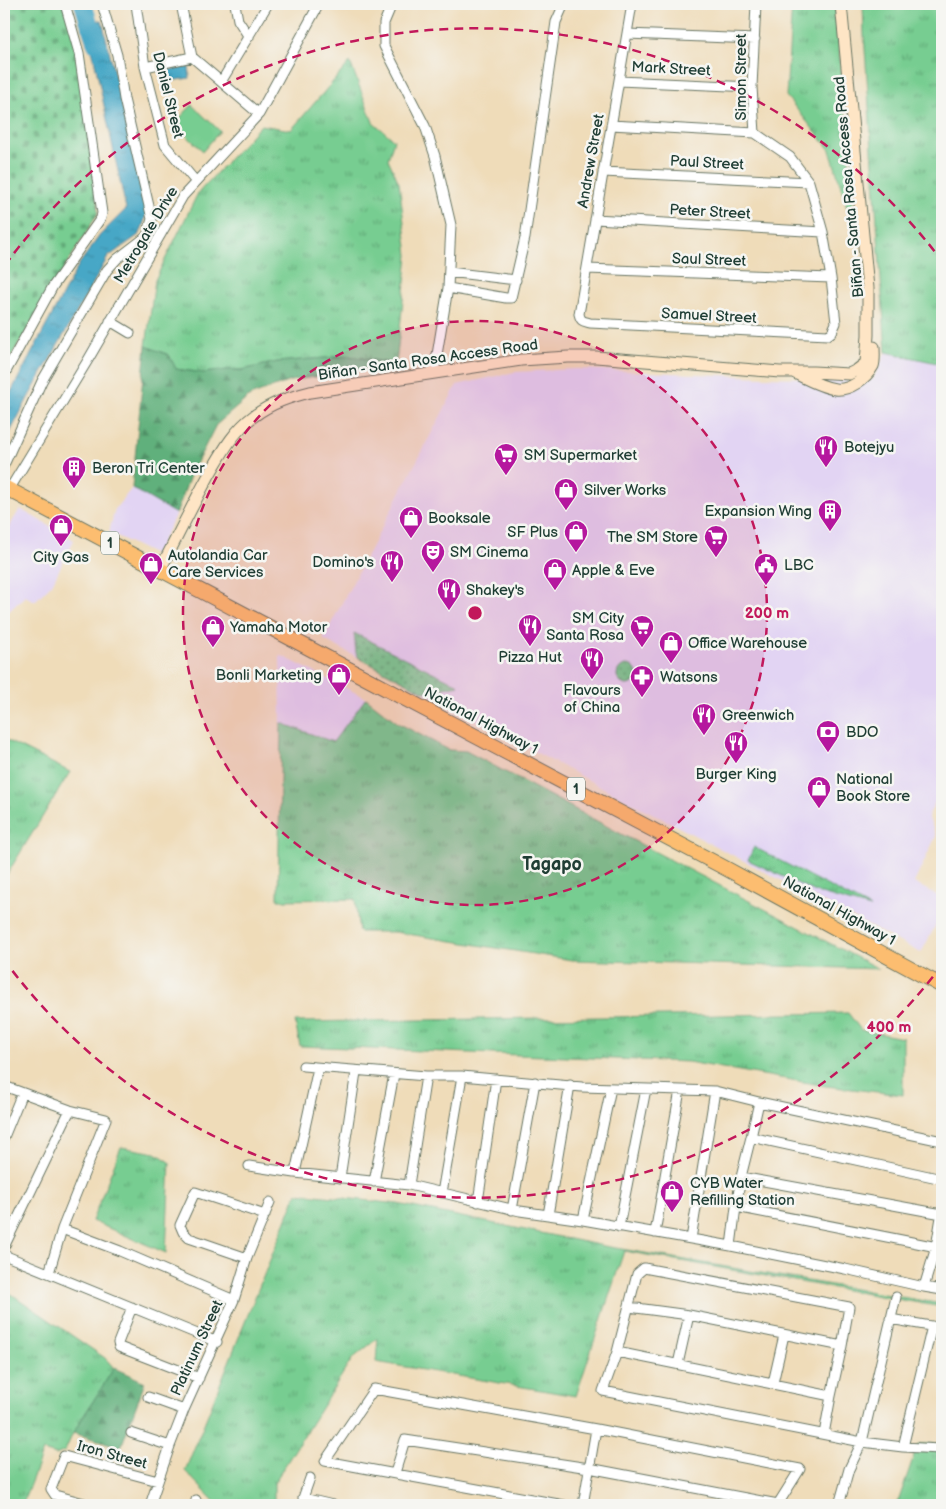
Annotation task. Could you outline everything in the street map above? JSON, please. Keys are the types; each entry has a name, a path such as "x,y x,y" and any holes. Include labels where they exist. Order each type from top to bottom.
{"highway":[{"name":"National Highway 1","path":"6,488 824,921 942,986"}],"main road":[{"name":"Biñan - Santa Rosa Access Road","path":"793,373 836,390 850,387 864,378 873,365 874,262 861,174 841,4"},
{"name":"Biñan - Santa Rosa Access Road","path":"160,570 188,513 229,442 241,426 274,404 289,398 310,392 529,359 596,357 793,373 849,374 866,363 868,288 848,4"}],"street":[{"path":"4,375 53,286 102,213 80,53 66,4"},
{"path":"4,465 42,381 107,270 117,259 147,236 152,219 150,204 141,177 117,55 102,4"},
{"name":"Daniel Street","path":"136,4 145,67 165,145 196,182"},
{"path":"181,4 192,57 259,114"},
{"path":"235,4 238,20 249,37"},
{"path":"221,82 268,4"},
{"name":"Metrogate Drive","path":"6,488 110,321 183,196 259,114 319,4"},
{"path":"392,4 384,23 384,46 425,126 435,156 451,225 450,272 434,373"},
{"path":"448,288 510,298 525,238 556,22 564,4"},
{"name":"Andrew Street","path":"583,322 580,320 579,314 632,4"},
{"name":"Simon Street","path":"756,4 752,87 755,133 790,157 809,182 823,232 831,278 836,323 832,332"},
{"path":"626,34 754,39"},
{"path":"145,67 192,57"},
{"name":"Mark Street","path":"619,81 752,87"},
{"path":"611,125 755,133"},
{"name":"Paul Street","path":"603,172 809,182"},
{"name":"Peter Street","path":"595,219 823,232"},
{"name":"Saul Street","path":"586,269 831,278"},
{"path":"450,272 516,280"},
{"path":"110,321 130,333"},
{"name":"Samuel Street","path":"583,322 823,336 832,332"},
{"path":"303,1066 356,1072 462,1076 611,1088 715,1091 942,1142"},
{"path":"295,1173 318,1068"},
{"path":"340,1178 356,1072"},
{"path":"374,1182 394,1074"},
{"path":"409,1185 426,1076"},
{"path":"442,1193 462,1076"},
{"path":"478,1202 496,1079"},
{"path":"512,1210 535,1082"},
{"path":"548,1215 570,1085"},
{"path":"4,1086 70,1110 106,1119 62,1229 49,1273"},
{"path":"583,1220 611,1088"},
{"path":"619,1227 646,1089"},
{"path":"655,1233 680,1090"},
{"path":"691,1239 715,1091"},
{"path":"4,1137 22,1093"},
{"path":"731,1246 741,1177 759,1102"},
{"path":"4,1248 70,1110"},
{"path":"751,1137 942,1179"},
{"path":"249,1166 295,1173 409,1185 512,1210 583,1220 845,1268 898,1289 924,1287 942,1290"},
{"path":"741,1177 942,1213 939,1247 924,1287"},
{"path":"247,1258 189,1238 183,1232 180,1225 195,1192 266,1215"},
{"name":"Platinum Street","path":"150,1505 184,1410 217,1342 234,1300 247,1258 270,1202"},
{"path":"736,1207 939,1247"},
{"path":"62,1229 120,1251 234,1300"},
{"path":"4,1255 217,1342"},
{"path":"824,1434 849,1307 644,1268 637,1274 617,1352 603,1391 862,1442 940,1449 942,1444"},
{"path":"839,1505 848,1469 862,1442 898,1289"},
{"path":"132,1306 118,1343 119,1347 199,1378"},
{"path":"629,1308 689,1315 842,1346"},
{"path":"678,1364 689,1315"},
{"path":"890,1319 942,1328"},
{"path":"903,1447 932,1326"},
{"path":"774,1384 784,1335"},
{"path":"617,1352 832,1396"},
{"path":"395,1473 405,1440 589,1468 778,1504 800,1469 596,1429 374,1389 325,1461 564,1505"},
{"path":"148,1397 184,1410"},
{"path":"583,1505 596,1429"},
{"path":"131,1433 170,1446"},
{"name":"Iron Street","path":"91,1505 55,1495 51,1489 63,1457 158,1482"},
{"path":"310,1478 303,1498 333,1505"}],"shaded area":[{"name":"SM City Santa Rosa","path":"886,352 942,364 942,789 928,816 936,836 914,883 942,898 942,913 921,953 571,771 323,639 457,385 515,372 577,369 873,380"},
{"path":"132,488 176,514 155,555 109,532 115,509"},
{"path":"20,509 74,540 52,584 35,601 25,596 7,613 4,613 4,535"},
{"path":"280,655 366,698 333,742 281,723"}],"green space":[{"path":"4,4 65,4 83,54 98,213 4,368"},
{"path":"792,4 835,4 856,237 830,150 786,96"},
{"path":"863,4 942,4 942,364 886,352"},
{"path":"350,62 373,122 394,140 388,159 399,183 408,255 396,364 349,356 277,362 242,370 204,373 176,369 169,355 146,346 155,280 198,193 261,125 291,130"},
{"path":"192,105 220,131 203,151 174,124"},
{"path":"146,346 169,355 176,369 204,373 242,370 277,362 349,356 396,364 290,381 250,396 216,425 190,476 176,514 132,488"},
{"path":"354,633 459,685 424,692 359,658 356,653"},
{"path":"627,665 634,668 637,675 634,682 627,685 620,682 617,675 620,668"},
{"path":"366,698 398,723 449,750 466,751 879,969 572,960 395,932 359,932 355,899 278,900 281,723 333,742"},
{"path":"4,739 70,772 4,879"},
{"path":"754,847 870,908 818,893 748,860"},
{"path":"848,1013 861,1030 903,1038 903,1095 826,1086 688,1062 300,1046 295,1022"},
{"path":"121,1147 156,1153 170,1162 166,1253 92,1221"},
{"path":"297,1193 398,1204 604,1246 942,1304 942,1307 624,1251 576,1396 376,1362 378,1338 352,1359 274,1483 274,1505 218,1505 185,1471"},
{"path":"4,1289 105,1358 114,1368 73,1433 65,1451 56,1455 43,1451 22,1505 4,1505"},
{"path":"114,1368 145,1382 121,1447 73,1433"},
{"path":"918,1444 942,1444 942,1505 897,1505"}],"water":[{"path":"102,20 147,213 140,234 108,257 4,444 4,405 79,264 100,235 126,209 86,21"},
{"path":"189,67 190,78 169,81 167,70"}],"waterway":[{"path":"83,4 96,44"}],"place":[{"name":"Botejyu","path":"826,468"},
{"name":"SM Supermarket","path":"506,476"},
{"name":"Beron Tri Center","path":"74,489"},
{"name":"Silver Works","path":"566,511"},
{"name":"Expansion Wing","path":"830,532"},
{"name":"Booksale","path":"411,539"},
{"name":"City Gas","path":"61,547"},
{"name":"SF Plus","path":"576,553"},
{"name":"The SM Store","path":"716,558"},
{"name":"SM Cinema","path":"433,573"},
{"name":"Domino's","path":"392,583"},
{"name":"Autolandia Car Care Services","path":"151,585"},
{"name":"LBC","path":"766,586"},
{"name":"Apple & Eve","path":"555,591"},
{"name":"Shakey's","path":"449,611"},
{"name":"Pizza Hut","path":"530,647"},
{"name":"Yamaha Motor","path":"213,648"},
{"name":"SM City Santa Rosa","path":"642,648"},
{"name":"Office Warehouse","path":"671,664"},
{"name":"Flavours of China","path":"592,680"},
{"name":"Bonli Marketing","path":"339,696"},
{"name":"Watsons","path":"642,698"},
{"name":"Greenwich","path":"704,736"},
{"name":"BDO","path":"828,753"},
{"name":"Burger King","path":"736,764"},
{"name":"National Book Store","path":"819,809"},
{"name":"CYB Water Refilling Station","path":"672,1213"}],"district":[{"name":"Tagapo","path":"552,864"}]}
